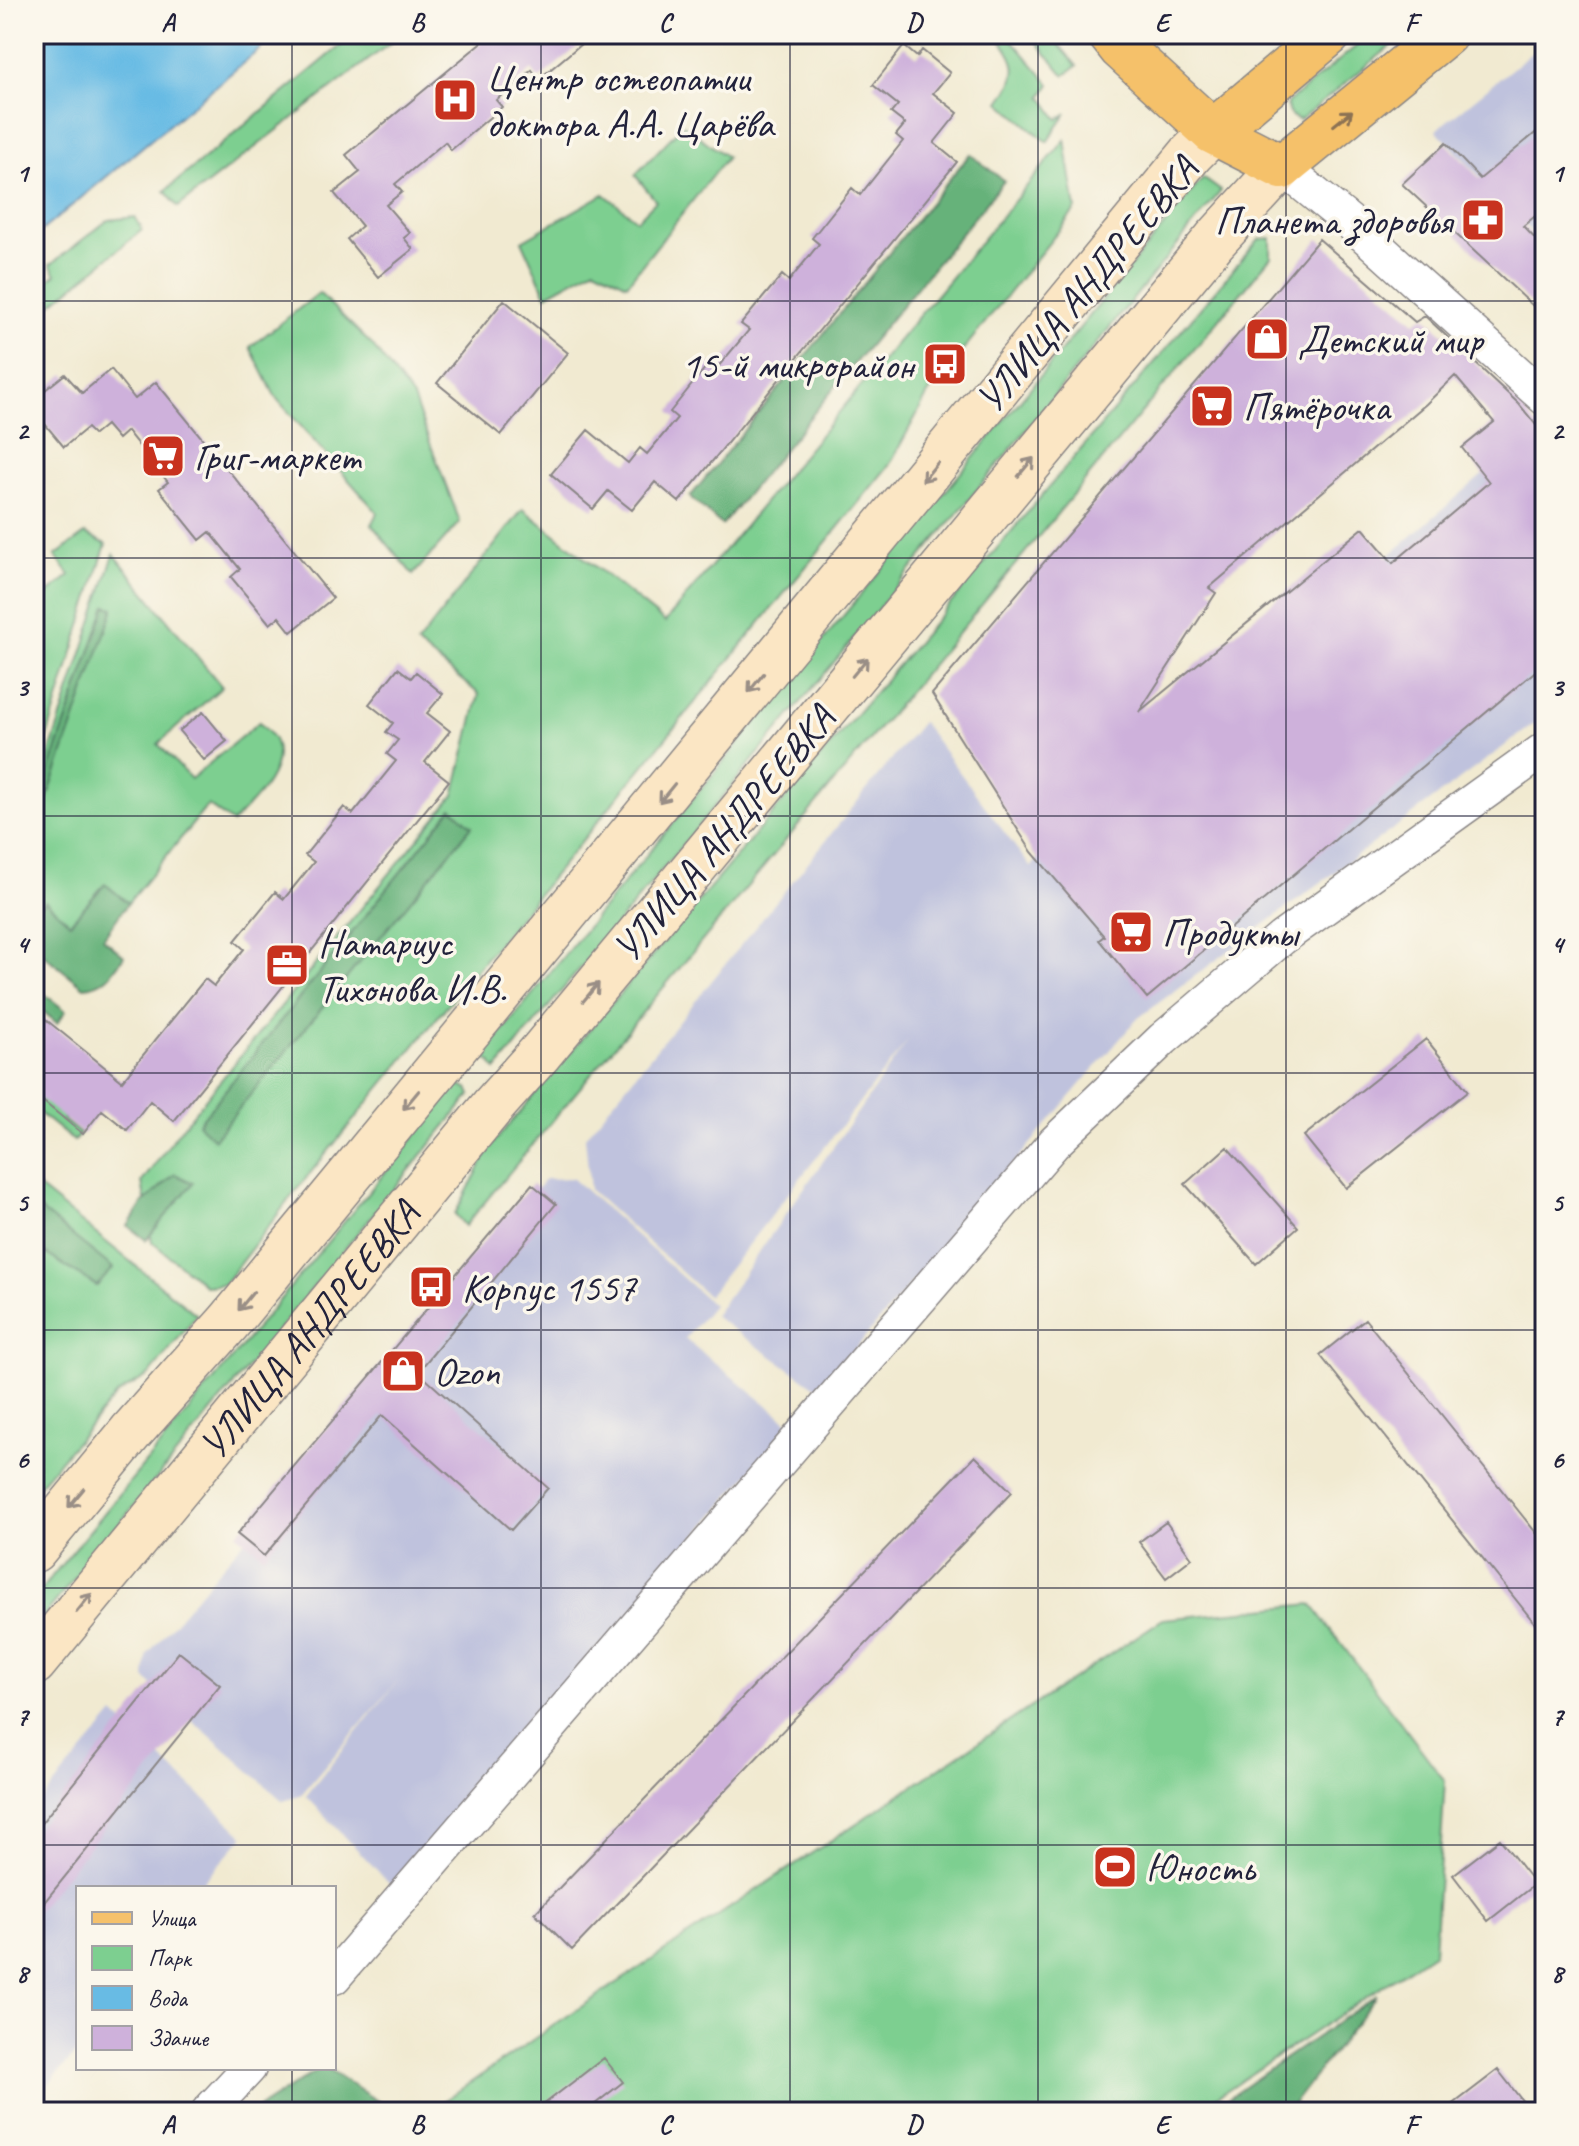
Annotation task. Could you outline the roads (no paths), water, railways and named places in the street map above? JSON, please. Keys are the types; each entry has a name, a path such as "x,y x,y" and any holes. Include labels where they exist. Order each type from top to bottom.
{"main road":[{"path":"1110,34 1121,48 1221,126 1282,167"},
{"path":"1150,34 1221,126"},
{"name":"УЛИЦА АНДРЕЕВКА","path":"34,1550 131,1432 229,1322 1191,154 1329,34"},
{"name":"УЛИЦА АНДРЕЕВКА","path":"34,1663 492,1107 562,1027 1215,240 1282,167 1445,34"},
{"path":"439,1065 455,1063 471,1067 484,1077 491,1091 492,1107"}],"street":[{"path":"1282,167 1364,235 1545,398"},
{"path":"336,1975 1054,1143 1163,1039 1282,938 1545,749"},
{"path":"208,2112 247,2070"}],"water":[{"path":"34,34 278,34 34,237"}],"place":[{"name":"Центр остеопатии доктора А.А. Царёва","path":"455,100"},
{"name":"Планета здоровья","path":"1483,220"},
{"name":"Детский мир","path":"1267,339"},
{"name":"15-й микрорайон","path":"945,364"},
{"name":"Пятёрочка","path":"1212,406"},
{"name":"Григ-маркет","path":"163,456"},
{"name":"Продукты","path":"1131,932"},
{"name":"Натариус Тихонова И.В.","path":"287,965"},
{"name":"Корпус 1557","path":"431,1287"},
{"name":"Ozon","path":"403,1371"},
{"name":"Юность","path":"1115,1867"}]}
